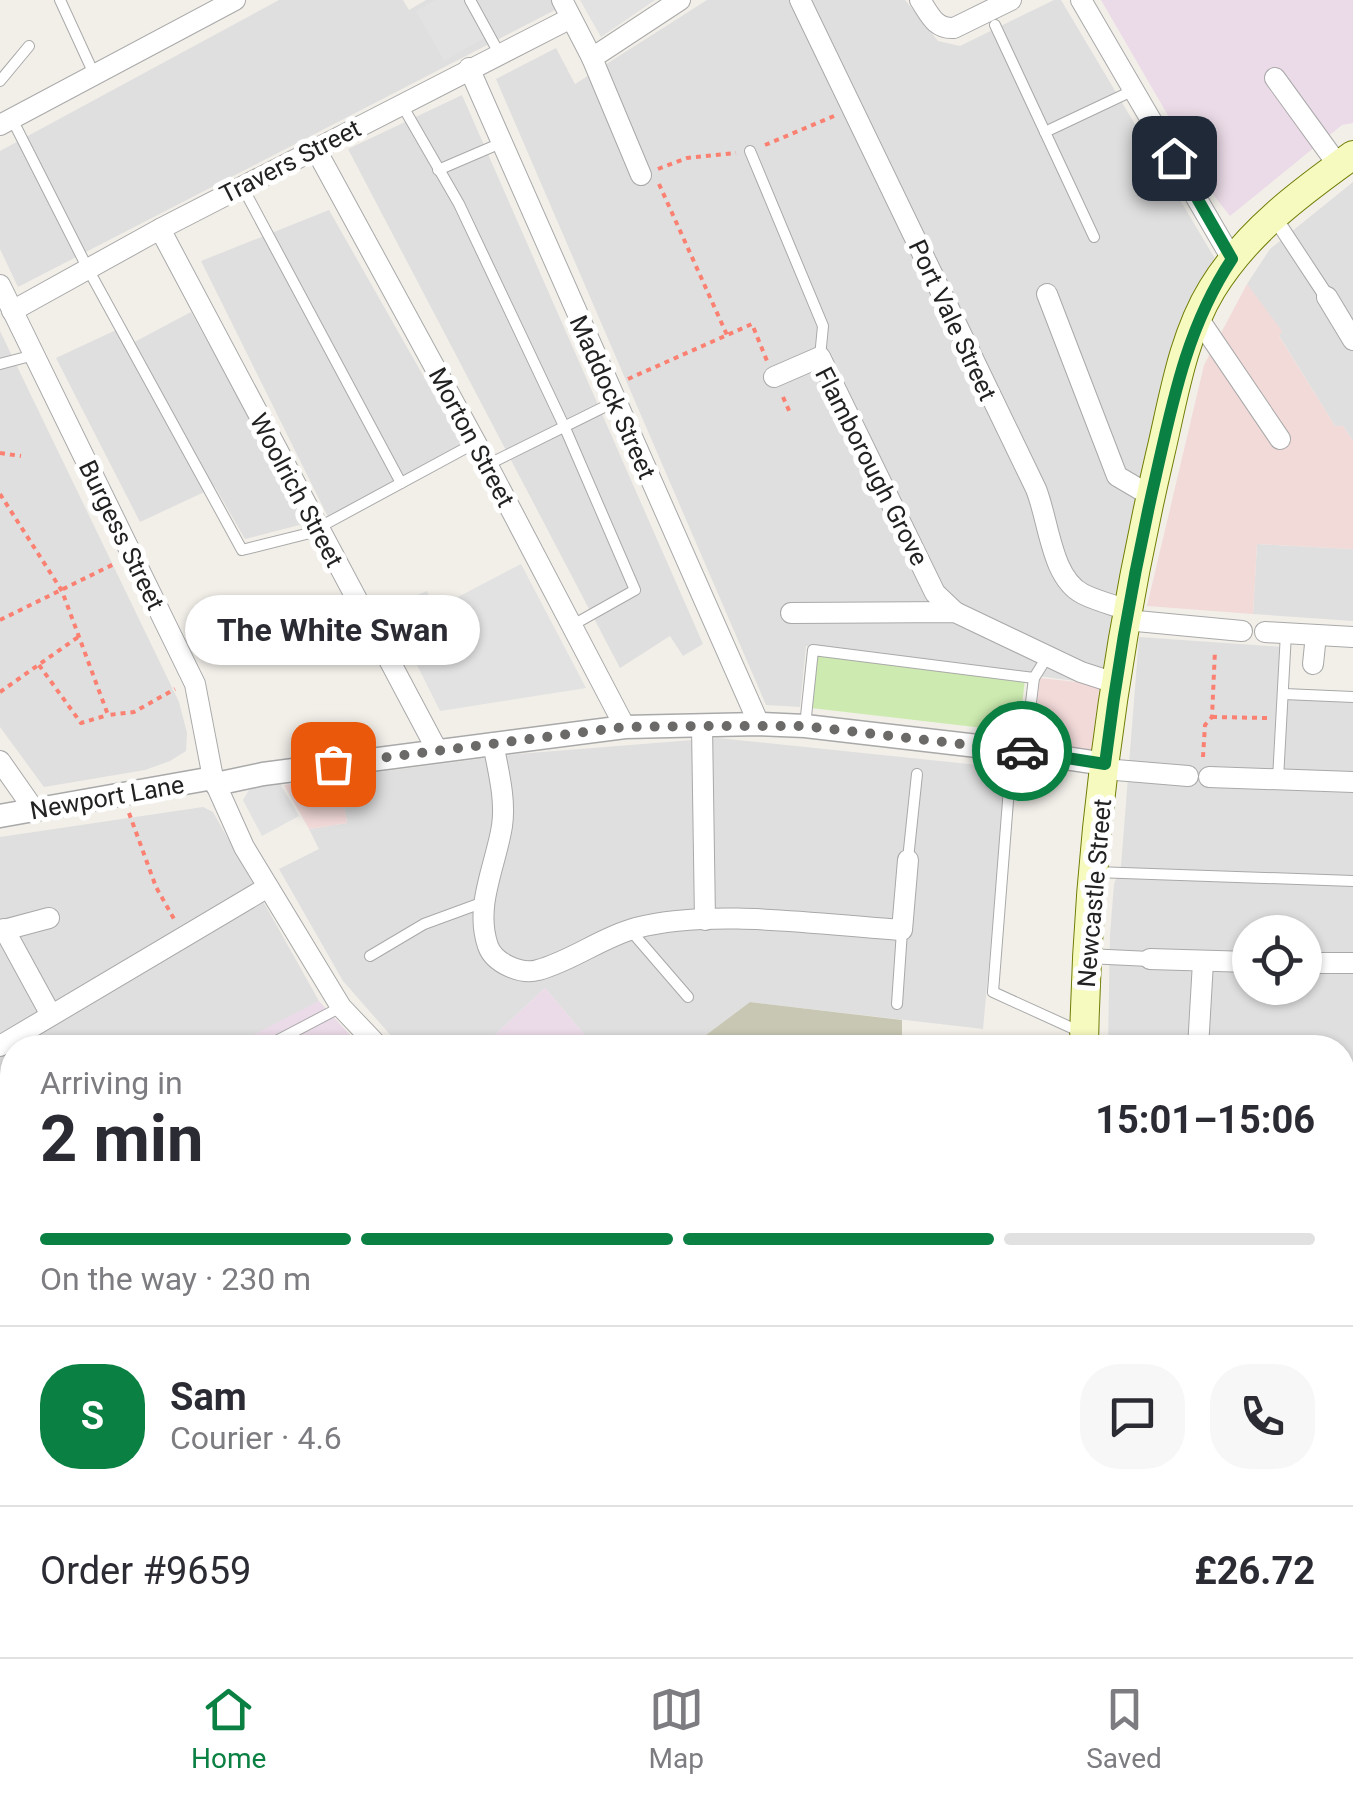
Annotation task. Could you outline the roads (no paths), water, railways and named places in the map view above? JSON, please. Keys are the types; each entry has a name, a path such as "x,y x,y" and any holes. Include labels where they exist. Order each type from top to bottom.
{"main road":[{"name":"Newcastle Street","path":"1084,1035 1087,956 1115,682 1180,371 1210,292 1232,259 1273,215 1346,160"}],"street":[{"path":"6,122 236,0"},
{"path":"592,58 680,0"},
{"name":"Port Vale Street","path":"800,0 1036,489 1066,582 1127,615 1242,631"},
{"path":"920,0 936,24 954,28 1011,0"},
{"path":"1081,0 1232,259"},
{"path":"566,9 647,173"},
{"name":"Travers Street","path":"12,311 401,104 464,60 499,53 566,9"},
{"name":"Maddock Street","path":"464,60 759,724"},
{"path":"1274,78 1346,160"},
{"name":"Morton Street","path":"315,148 625,727"},
{"path":"1273,215 1353,340"},
{"name":"Woolrich Street","path":"160,229 437,750"},
{"name":"Burgess Street","path":"0,285 192,679 215,781 244,847 341,1007 368,1035"},
{"path":"1047,294 1117,476 1151,496"},
{"path":"1198,318 1280,439"},
{"name":"Flamborough Grove","path":"774,377 820,356 935,592 954,612"},
{"path":"791,613 954,612 1081,672 1115,682"},
{"path":"1242,631 1353,637"},
{"path":"1313,664 1316,635"},
{"path":"702,726 705,920"},
{"name":"Newport Lane","path":"0,816 122,794 625,727 804,726 1019,751 1105,766"},
{"path":"493,743 503,824 484,902 489,951 513,969 536,972 630,930 661,922 705,920 902,930 908,860"},
{"path":"0,761 36,810"},
{"path":"1105,766 1200,777 1353,782"},
{"path":"18,1035 268,887"},
{"path":"49,918 2,930 51,1015"},
{"path":"1087,956 1232,962"},
{"path":"1199,1035 1202,962"},
{"path":"1322,963 1353,963"}],"lane":[{"path":"60,0 94,75"},
{"path":"470,0 499,53"},
{"path":"994,25 1094,237"},
{"path":"0,81 29,46"},
{"path":"1045,132 1134,90"},
{"path":"401,104 459,204 636,590 571,626"},
{"path":"6,122 242,550 317,530 476,443"},
{"path":"438,170 501,143"},
{"path":"750,151 824,326 820,356"},
{"path":"242,186 401,483"},
{"path":"0,364 34,355"},
{"path":"488,465 565,428 611,395"},
{"path":"1276,632 1284,694 1278,780"},
{"path":"804,726 813,650 1034,678"},
{"path":"1047,656 1034,678 1019,751 994,992 1075,1035"},
{"path":"1284,694 1353,697"},
{"path":"908,860 917,774"},
{"path":"1095,872 1353,881"},
{"path":"370,956 424,924 484,902"},
{"path":"630,930 688,997"},
{"path":"897,1004 902,930"},
{"path":"288,1035 341,1007"}],"place":[{"name":"The White Swan","path":"333,764"}]}
